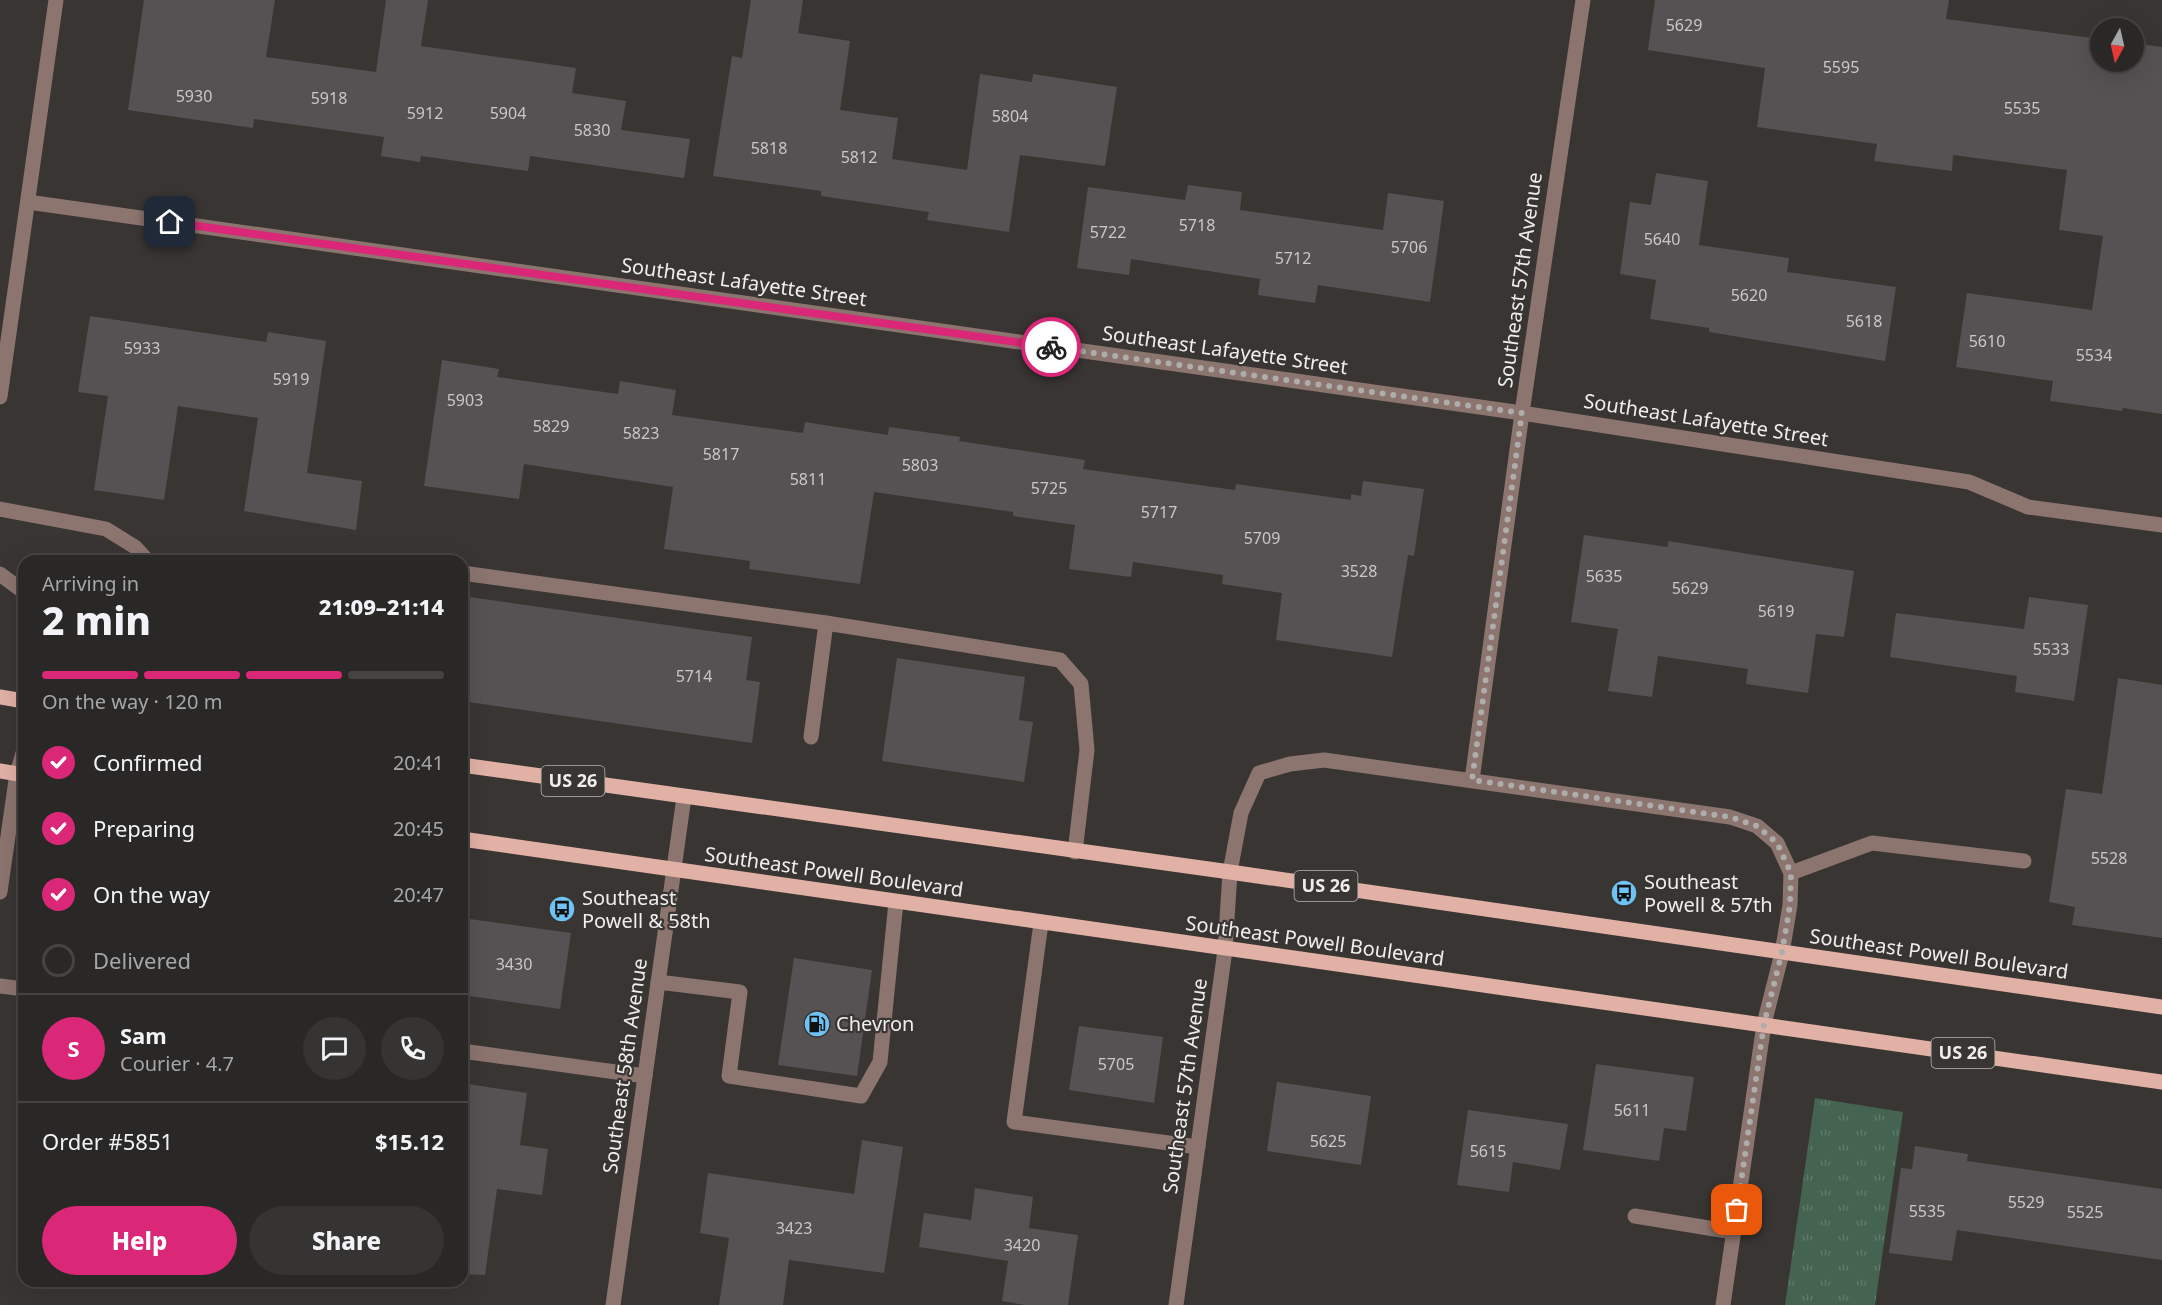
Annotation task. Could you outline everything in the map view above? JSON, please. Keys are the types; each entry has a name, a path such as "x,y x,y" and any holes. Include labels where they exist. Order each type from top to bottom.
{"main road":[{"path":"0,697 18,699"},
{"name":"Southeast Powell Boulevard","path":"468,766 1230,872 2162,1007"},
{"path":"0,771 18,774"},
{"name":"Southeast Powell Boulevard","path":"468,840 1225,950 1764,1024 2162,1082"}],"street":[{"path":"0,397 56,0"},
{"name":"Southeast 57th Avenue","path":"1176,1305 1225,950 1230,872 1240,813 1259,773 1290,764 1324,760 1472,780 1522,413 1583,0"},
{"name":"Southeast Lafayette Street","path":"28,202 1522,413 1969,482 2028,507 2162,525"},
{"path":"0,509 106,529 135,547 142,555"},
{"path":"0,574 18,588"},
{"path":"468,574 826,623 1060,660 1081,684 1087,750 1075,852"},
{"path":"811,737 826,623"},
{"path":"1472,780 1730,817 1757,826 1777,843 1791,873 1790,905 1782,952 1764,1024 1723,1305"},
{"path":"0,892 18,786"},
{"name":"Southeast 58th Avenue","path":"613,1305 684,797"},
{"path":"1791,873 1872,843 2024,861"},
{"path":"658,982 740,992 729,1076 861,1096 880,1062 896,902"},
{"path":"1041,923 1014,1122 1198,1147"},
{"path":"0,986 18,988"},
{"path":"468,1052 645,1076"},
{"path":"1635,1216 1734,1232"}],"green space":[{"path":"1815,1098 1903,1112 1875,1305 1785,1305"}],"building":[{"path":"144,0 275,0 266,57 376,72 386,0 428,0 421,46 576,68 572,93 626,101 621,130 690,139 684,178 530,156 528,171 421,156 420,162 381,156 384,137 254,119 253,128 128,110"},
{"path":"751,0 803,0 798,33 850,41 840,110 898,118 892,159 967,170 980,74 1032,82 1033,74 1117,87 1105,166 1020,155 1009,232 927,220 929,212 821,196 821,191 713,176 732,56 742,58"},
{"path":"1655,0 1949,0 1946,19 2090,38 2090,72 2144,72 2144,45 2162,47 2162,414 2050,401 2053,381 1956,367 1967,293 2092,310 2103,236 2059,230 2067,170 1953,155 1952,171 1874,161 1877,144 1757,127 1765,68 1648,50"},
{"path":"1656,173 1708,181 1699,245 1789,258 1787,272 1896,287 1885,361 1709,332 1709,328 1650,319 1656,280 1620,274 1630,202 1651,205"},
{"path":"1188,185 1242,192 1240,210 1383,230 1388,193 1444,201 1430,302 1318,285 1315,303 1258,295 1260,279 1131,259 1129,275 1077,268 1088,187 1185,200"},
{"path":"90,316 266,342 268,332 326,341 307,473 362,481 356,530 244,511 258,418 178,406 164,500 94,490 108,396 78,392"},
{"path":"442,360 499,369 497,377 618,394 620,381 676,390 672,415 803,433 805,422 888,435 889,427 960,437 959,441 1085,460 1083,469 1235,490 1236,484 1351,500 1351,494 1361,496 1363,481 1424,489 1414,556 1408,555 1392,657 1276,640 1282,593 1222,584 1223,575 1133,562 1131,577 1069,569 1075,525 1013,516 1013,512 874,492 860,584 749,569 750,561 664,549 673,487 524,464 519,499 424,486"},
{"path":"1584,535 1668,547 1668,541 1854,571 1844,637 1816,634 1808,693 1746,684 1748,669 1658,656 1652,697 1608,691 1618,629 1571,622"},
{"path":"468,597 752,637 746,680 760,682 752,743 468,702"},
{"path":"2029,597 2088,605 2074,701 2015,692 2017,676 1890,657 1896,613 2024,629"},
{"path":"897,658 1025,677 1019,720 1033,722 1024,782 882,761"},
{"path":"2118,678 2162,685 2162,938 2072,925 2075,907 2049,902 2066,789 2102,794"},
{"path":"468,919 571,933 560,1009 468,996"},
{"path":"794,958 872,970 857,1076 778,1065"},
{"path":"1079,1026 1163,1037 1154,1103 1069,1090"},
{"path":"1596,1064 1694,1077 1686,1131 1664,1128 1659,1161 1583,1150"},
{"path":"1277,1082 1371,1096 1361,1165 1267,1151"},
{"path":"468,1084 527,1093 520,1145 548,1149 542,1195 497,1189 485,1275 468,1274"},
{"path":"1468,1110 1568,1124 1560,1170 1513,1162 1509,1192 1457,1185"},
{"path":"862,1140 903,1147 884,1273 789,1260 783,1305 719,1305 729,1238 700,1233 708,1173 854,1194"},
{"path":"1915,1146 1968,1154 1967,1161 2162,1189 2162,1260 1957,1230 1952,1261 1889,1253 1901,1168 1912,1169"},
{"path":"975,1188 1033,1197 1029,1228 1078,1235 1068,1305 1025,1305 1002,1301 1008,1261 919,1247 924,1213 971,1220"}],"way so far":[{"path":"1051,347 1522,413 1472,780 1730,817 1757,826 1777,843 1791,873 1790,905 1782,952 1764,1024 1737,1210"}],"place":[{"name":"Southeast Powell & 57th","path":"1624,893"},
{"name":"Southeast Powell & 58th","path":"562,909"},
{"name":"Chevron","path":"817,1024"}],"route":[{"path":"170,222 1051,347"}]}
